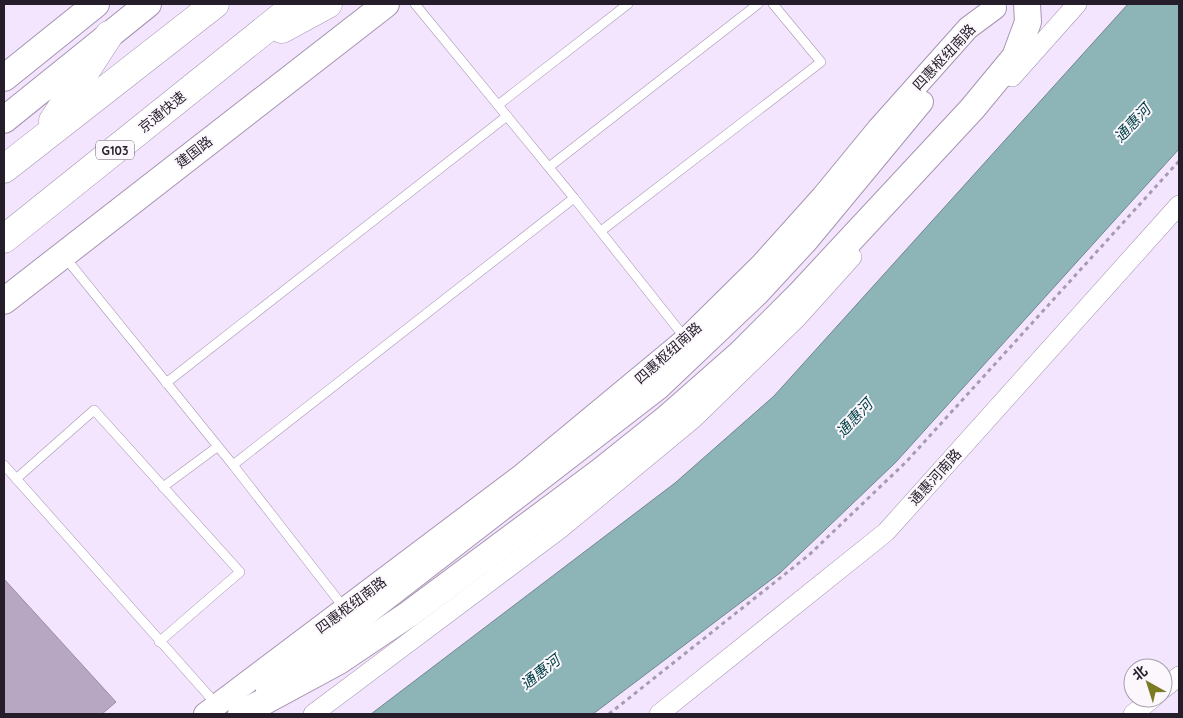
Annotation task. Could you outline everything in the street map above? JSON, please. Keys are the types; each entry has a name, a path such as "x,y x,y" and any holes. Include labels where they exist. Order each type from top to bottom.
{"highway":[{"path":"4,169 215,4"},
{"name":"京通快速","path":"4,239 298,4"},
{"path":"226,60 328,4"},
{"path":"41,139 109,35"}],"main road":[{"path":"4,78 96,4"},
{"path":"4,120 148,4"},
{"name":"建国路","path":"4,301 62,254 386,4"},
{"path":"240,714 339,660 409,614 601,471 666,419 741,353 805,288 952,130 1015,57 1028,22 1027,4"}],"street":[{"path":"313,714 560,529 693,419 797,318 1077,4"},
{"name":"四惠枢纽南路","path":"240,714 355,622 608,430 709,343 807,241 917,108 983,35 995,6"},
{"name":"四惠枢纽南路","path":"211,710 522,475 686,339 762,264 968,28 995,6"},
{"name":"通惠河南路","path":"659,714 886,532 1179,204"}],"lane":[{"path":"415,4 601,231 686,339"},
{"path":"498,105 628,4"},
{"path":"549,167 758,4"},
{"path":"601,231 821,62 773,4"},
{"path":"166,383 507,116"},
{"path":"232,465 574,198"},
{"path":"62,254 345,609"},
{"path":"16,479 94,410 240,572 158,642"},
{"path":"163,487 217,447"},
{"path":"4,464 158,642 211,710"}],"path":[{"path":"609,714 809,555 907,461 1179,161"}],"water":[{"name":"通惠河","path":"1128,4 1179,4 1179,149 896,462 780,573 593,714 371,714 675,483 774,396"}],"building":[{"path":"4,579 116,702 102,714 4,714"}]}
